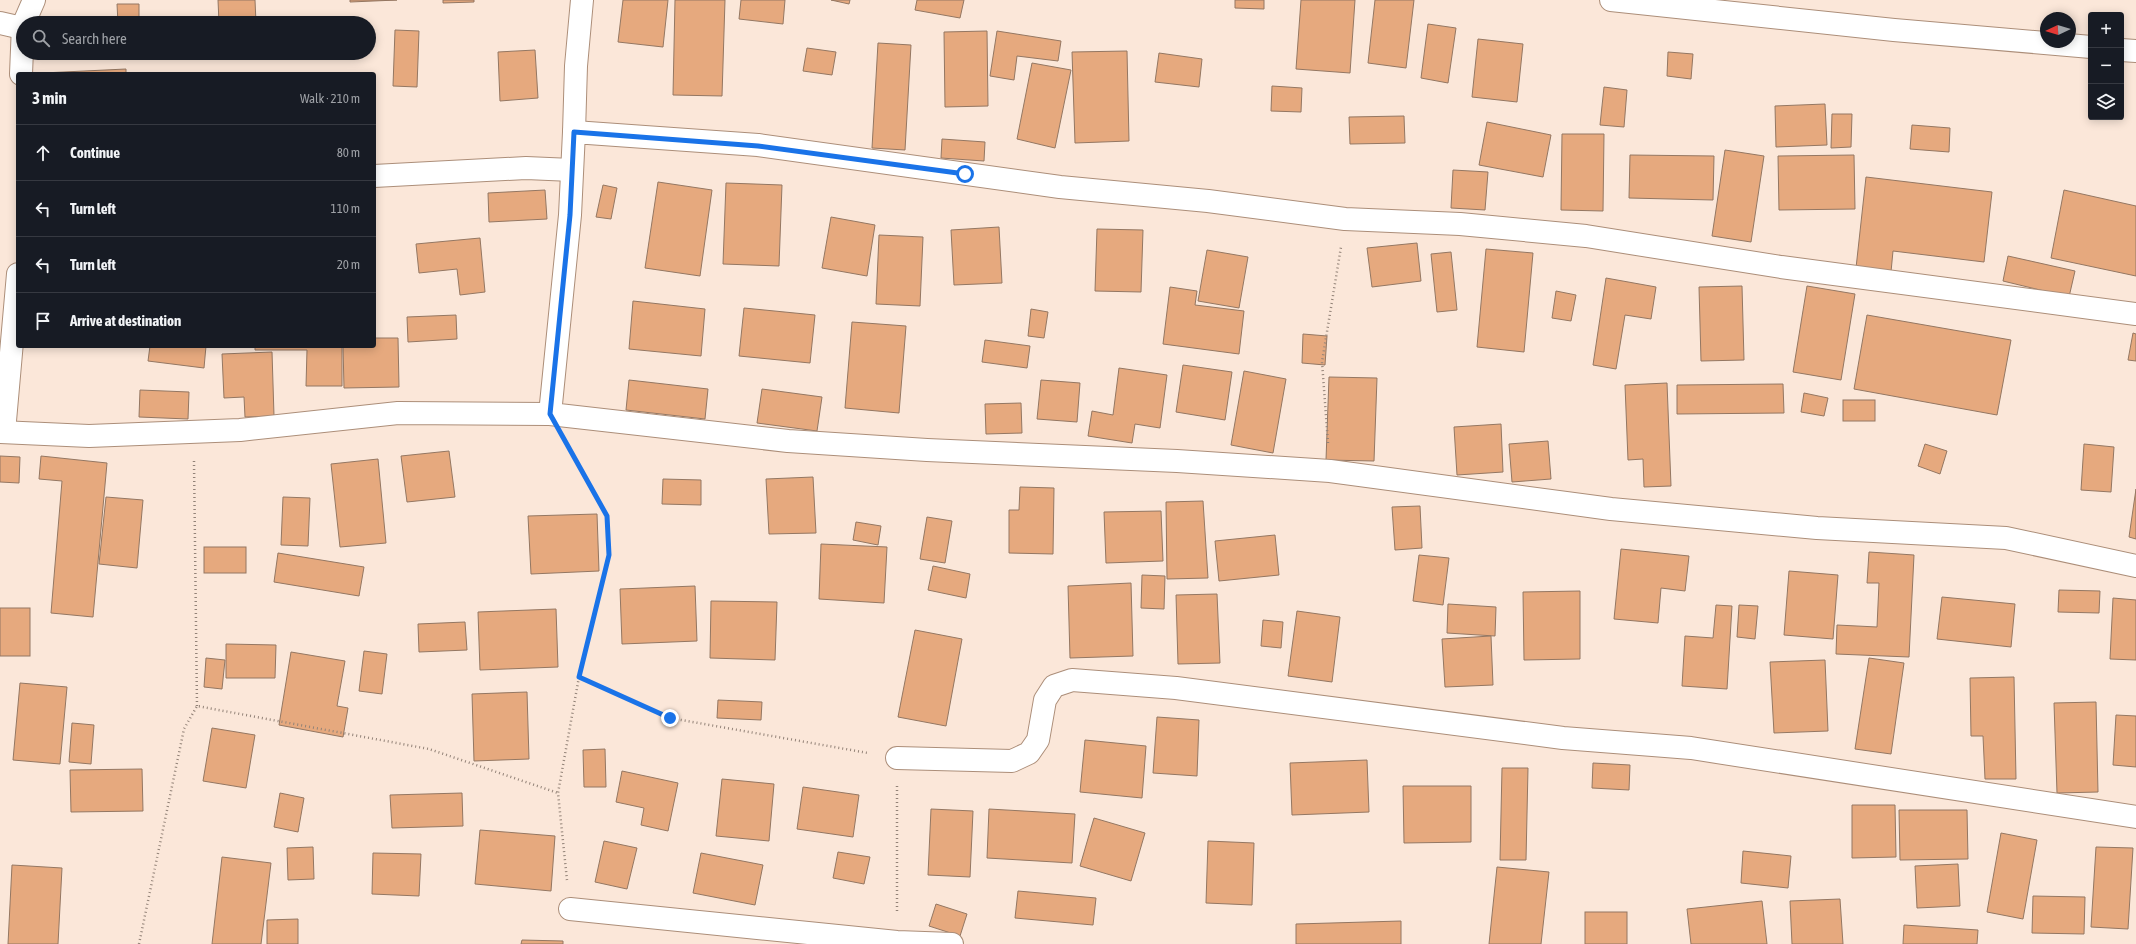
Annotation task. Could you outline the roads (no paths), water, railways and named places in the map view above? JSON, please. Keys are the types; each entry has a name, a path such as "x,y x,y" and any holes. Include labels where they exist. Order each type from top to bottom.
{"street":[{"path":"27,16 34,0"},
{"path":"550,414 560,320 572,170 576,66 582,0"},
{"path":"1610,0 1894,30 2088,47"},
{"path":"0,23 16,24"},
{"path":"2124,50 2136,51"},
{"path":"21,72 22,60"},
{"path":"574,132 758,146 1060,187 1208,201 1345,219 1460,224 1586,236 1781,267 2136,314"},
{"path":"376,176 526,168 572,170"},
{"path":"16,294 2,432 89,436 240,430 398,413 550,414 788,441 927,450 1177,461 1330,471 1611,509 1817,528 2006,538 2136,566"},
{"path":"897,758 1012,761 1029,753 1038,740 1045,700 1054,686 1072,680 1176,688 1563,738 1691,748 2136,817"},
{"path":"570,909 897,942 952,944"}]}
